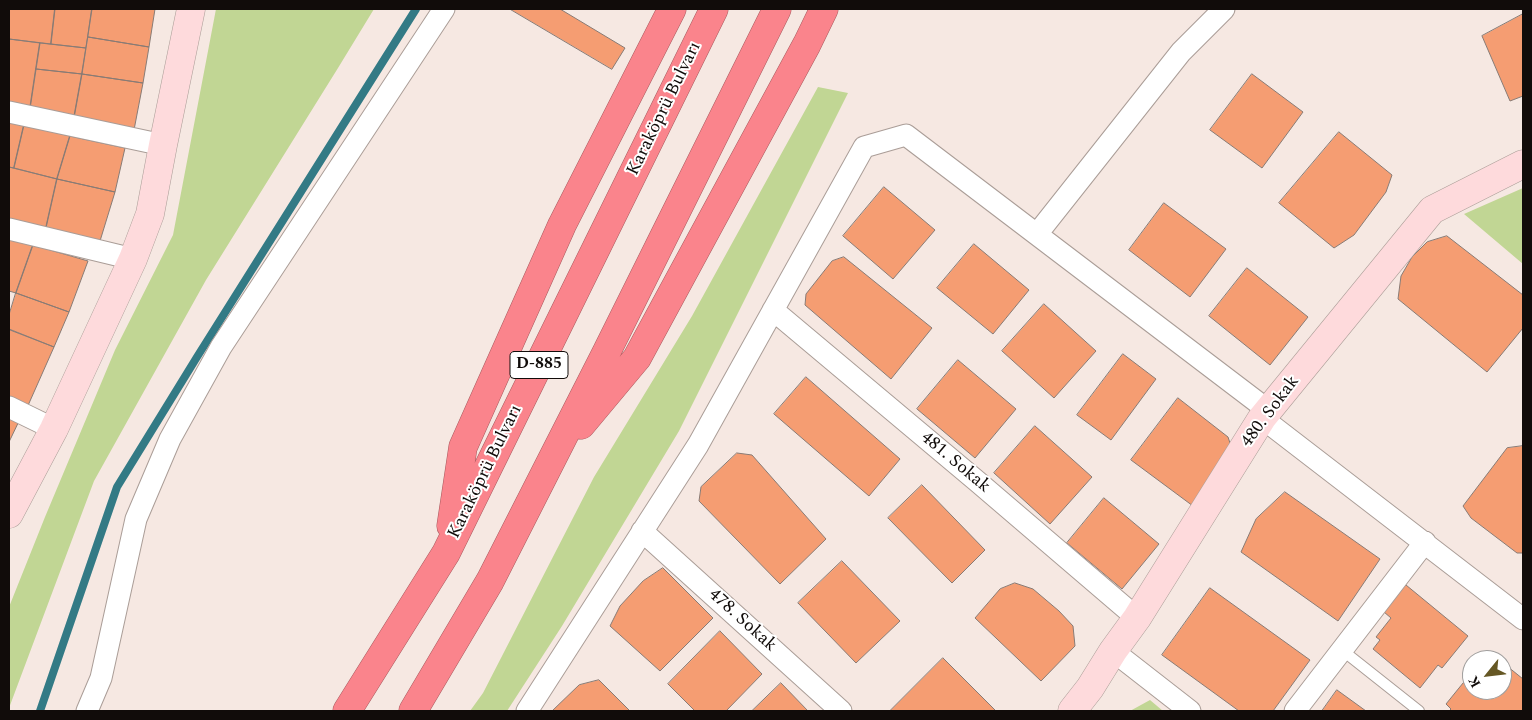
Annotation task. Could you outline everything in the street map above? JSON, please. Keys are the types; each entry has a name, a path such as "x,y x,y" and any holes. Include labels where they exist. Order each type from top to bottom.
{"highway":[{"name":"Karaköprü Bulvarı","path":"347,711 446,553 714,9"},
{"name":"D-885","path":"413,711 490,581 777,9"},
{"path":"550,463 637,358 807,44 824,9"},
{"path":"446,553 463,447 562,224 670,10"}],"street":[{"path":"9,514 54,429 133,259 150,214 191,9"},
{"path":"87,711 101,678 136,519 170,439 221,347 444,9"},
{"path":"1037,234 1181,52 1224,9"},
{"path":"9,112 163,145"},
{"path":"527,711 698,444 864,146 906,134 1266,414 1523,619"},
{"name":"480. Sokak","path":"1072,711 1090,688 1113,651 1137,618 1266,414 1432,210 1523,164"},
{"path":"9,229 133,259"},
{"name":"481. Sokak","path":"773,310 1137,618"},
{"path":"9,407 54,429"},
{"name":"478. Sokak","path":"642,531 842,711"},
{"path":"1295,711 1425,542"},
{"path":"1113,651 1190,711"}],"lane":[{"path":"1342,650 1419,711"}],"green space":[{"path":"216,9 374,9 206,280 94,481 9,708 9,607 115,350 173,235"},
{"path":"818,87 848,93 679,431 562,626 507,711 470,711 483,693 594,477 692,316"},
{"path":"1523,188 1523,264 1464,214"},
{"path":"1150,700 1163,711 1130,711"}],"building":[{"path":"9,9 55,9 51,44 9,39"},
{"path":"55,9 92,9 86,48 51,44"},
{"path":"92,9 155,9 149,47 88,37"},
{"path":"510,9 560,9 625,48 612,69"},
{"path":"1523,14 1523,96 1510,101 1482,36"},
{"path":"88,37 149,47 143,83 82,74"},
{"path":"9,39 40,43 30,109 9,105"},
{"path":"40,43 86,48 82,74 36,69"},
{"path":"36,69 82,74 74,118 30,109"},
{"path":"82,74 143,83 134,130 74,118"},
{"path":"1252,74 1303,112 1262,168 1210,130"},
{"path":"9,122 24,125 14,168 9,167"},
{"path":"24,125 70,136 57,179 14,168"},
{"path":"1339,132 1392,175 1386,192 1354,235 1334,248 1279,203"},
{"path":"70,136 125,148 115,192 57,179"},
{"path":"9,167 57,179 46,228 9,219"},
{"path":"57,179 115,192 100,241 46,228"},
{"path":"884,187 935,230 893,279 843,236"},
{"path":"1164,203 1226,249 1190,297 1129,250"},
{"path":"1447,236 1523,295 1523,328 1487,372 1398,299 1401,276 1412,257 1427,242"},
{"path":"9,239 33,245 16,293 9,291"},
{"path":"974,244 1029,290 993,334 937,288"},
{"path":"33,245 88,261 69,312 16,293"},
{"path":"844,257 932,328 891,379 805,305 806,294 832,261"},
{"path":"1247,268 1308,317 1270,365 1209,316"},
{"path":"16,293 69,312 54,347 9,329 9,315"},
{"path":"1044,304 1096,351 1054,398 1002,351"},
{"path":"10,330 54,347 26,410 9,401"},
{"path":"1123,354 1156,379 1111,440 1077,415"},
{"path":"958,360 1016,409 975,458 917,409"},
{"path":"806,377 900,459 869,496 774,414"},
{"path":"1178,398 1228,437 1232,449 1193,506 1131,460"},
{"path":"9,413 20,419 9,442"},
{"path":"1035,426 1092,477 1050,524 994,473"},
{"path":"1523,446 1523,553 1517,553 1471,518 1463,506 1507,448"},
{"path":"737,453 752,455 826,539 780,584 699,501 701,487"},
{"path":"922,485 985,550 952,583 888,518"},
{"path":"1285,492 1380,559 1338,621 1241,552 1256,519"},
{"path":"1104,498 1159,544 1122,589 1067,543"},
{"path":"842,561 900,621 856,663 798,603"},
{"path":"663,568 713,618 660,671 610,626 620,606 643,581"},
{"path":"1015,583 1033,589 1059,611 1073,626 1075,646 1041,681 975,618 1000,589"},
{"path":"1406,585 1468,636 1442,668 1438,665 1420,688 1373,649 1380,640 1376,637 1391,618 1384,612"},
{"path":"1210,588 1310,660 1273,711 1239,711 1162,655"},
{"path":"720,631 762,674 726,711 695,711 668,684"},
{"path":"943,658 996,711 890,711"},
{"path":"1512,670 1523,679 1523,711 1449,711 1451,709 1446,704 1462,684 1462,700 1512,700"},
{"path":"599,680 630,711 552,711 579,685"},
{"path":"781,683 808,711 752,711"},
{"path":"1337,690 1366,711 1322,711"}],"waterway":[{"path":"40,711 117,487 416,9"}]}
